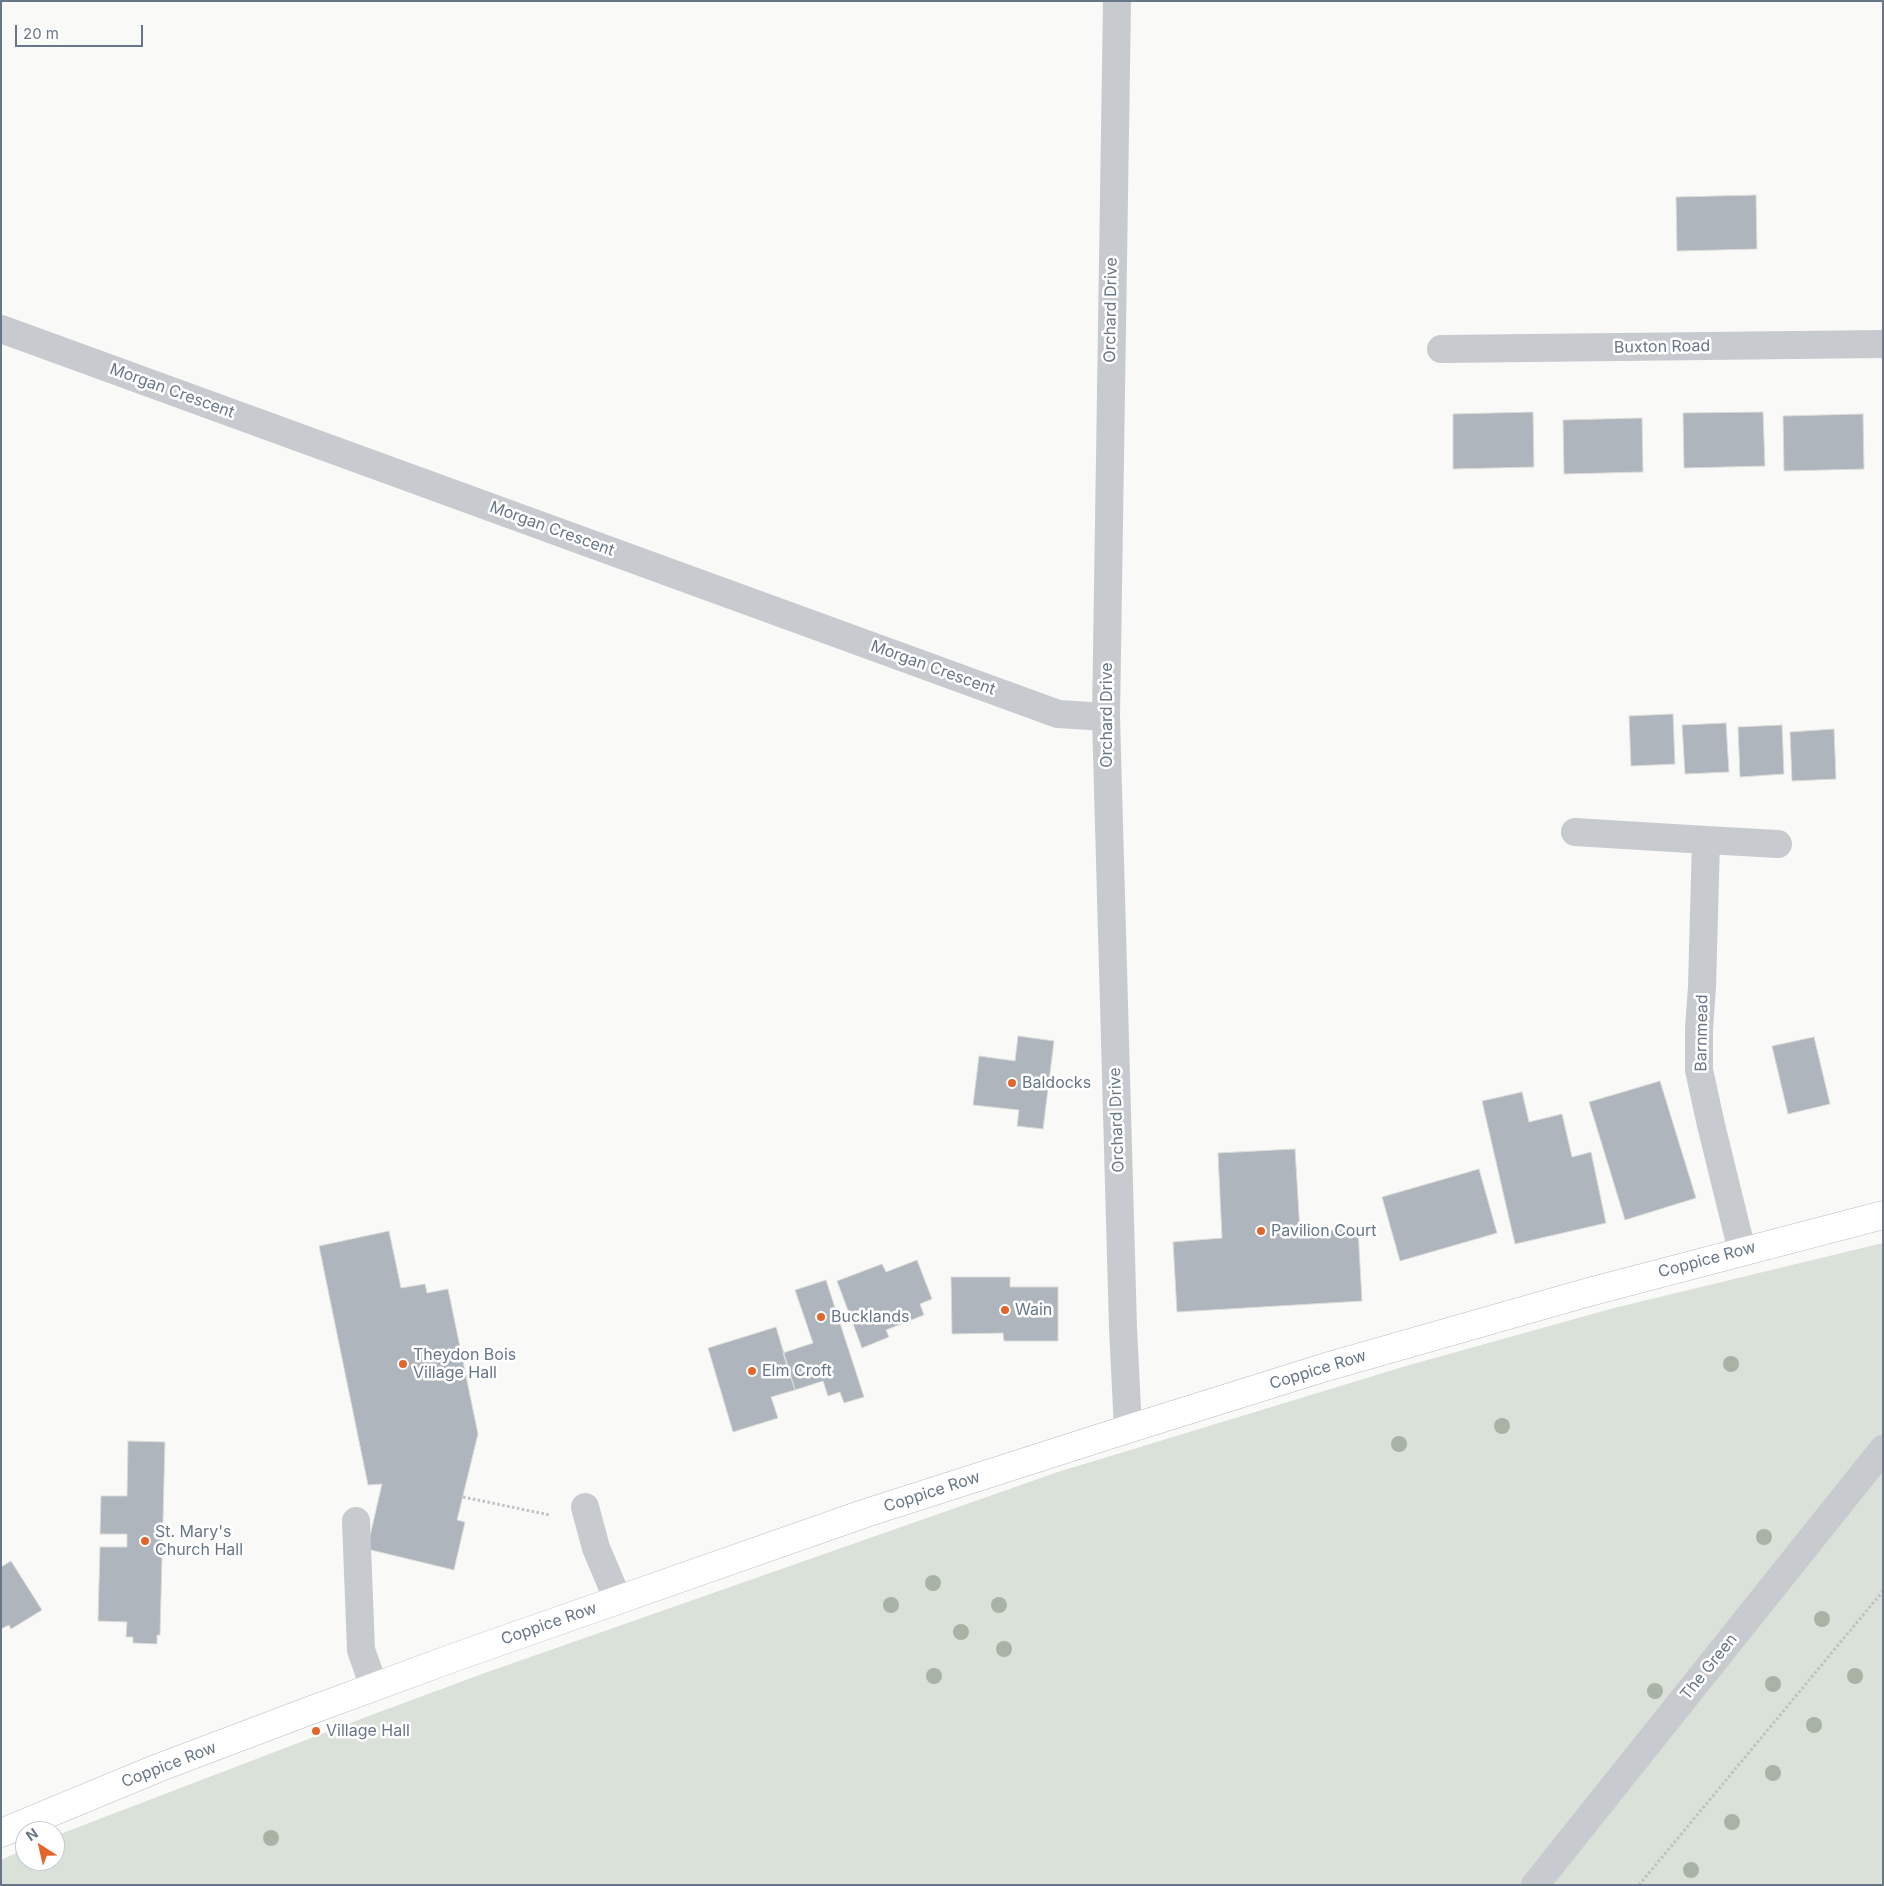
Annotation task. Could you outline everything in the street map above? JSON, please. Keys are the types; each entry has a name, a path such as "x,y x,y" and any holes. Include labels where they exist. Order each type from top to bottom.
{"main road":[{"name":"Coppice Row","path":"1,1833 150,1772 374,1687 866,1513 1387,1349 1742,1251 1883,1215"}],"street":[{"name":"Orchard Drive","path":"1116,1 1106,717 1123,1328 1128,1429"},
{"name":"Morgan Crescent","path":"1,329 1058,714 1106,717"},
{"name":"Buxton Road","path":"1441,349 1883,344"},
{"path":"1575,832 1778,844"},
{"name":"Barnmead","path":"1706,840 1699,1070 1742,1251"},
{"name":"The Green","path":"1535,1885 1883,1449"},
{"path":"585,1507 596,1548 618,1600"},
{"path":"356,1521 361,1650 374,1687"}],"path":[{"path":"462,1498 509,1507"},
{"path":"1640,1885 1883,1591"}],"shaded area":[{"path":"1883,1243 1883,1885 1,1885 1,1860 15,1854 15,1871 65,1871 65,1832 482,1674 1058,1472 1406,1366 1614,1308"}],"building":[{"path":"1756,195 1757,249 1677,251 1676,197"},
{"path":"1533,412 1534,467 1453,469 1453,414"},
{"path":"1763,412 1765,466 1684,468 1683,413"},
{"path":"1863,414 1864,469 1784,471 1783,416"},
{"path":"1642,418 1643,472 1564,474 1563,420"},
{"path":"1673,714 1675,764 1631,766 1629,716"},
{"path":"1726,723 1729,772 1685,774 1682,725"},
{"path":"1782,725 1784,774 1740,777 1738,727"},
{"path":"1834,729 1836,779 1792,781 1790,732"},
{"name":"Baldocks","path":"1018,1036 1054,1041 1043,1129 1017,1126 1019,1110 973,1105 979,1056 1015,1061"},
{"path":"1814,1037 1830,1104 1788,1114 1772,1046"},
{"path":"1660,1081 1696,1198 1625,1220 1589,1102"},
{"path":"1522,1092 1529,1122 1562,1114 1572,1157 1591,1152 1606,1223 1515,1244 1482,1101"},
{"name":"Pavilion Court","path":"1295,1149 1300,1232 1358,1229 1362,1301 1177,1312 1173,1242 1222,1238 1218,1153"},
{"path":"1479,1169 1497,1233 1400,1261 1382,1197"},
{"name":"Theydon Bois Village Hall","path":"389,1231 401,1288 425,1284 427,1293 448,1289 478,1434 457,1520 465,1522 454,1570 367,1549 382,1484 368,1485 319,1246"},
{"path":"917,1260 932,1299 920,1304 924,1315 886,1330 889,1337 862,1348 837,1281 882,1264 886,1272"},
{"name":"Wain","path":"951,1277 1010,1277 1010,1287 1058,1287 1058,1341 1004,1341 1003,1333 952,1334"},
{"name":"Bucklands","path":"826,1280 864,1397 844,1403 840,1392 828,1396 823,1381 795,1390 783,1353 813,1343 795,1290"},
{"name":"Elm Croft","path":"776,1327 795,1390 771,1397 778,1418 733,1432 708,1348"},
{"name":"St. Mary's Church Hall","path":"128,1441 165,1442 160,1635 157,1635 157,1644 133,1643 133,1637 126,1637 127,1622 98,1621 100,1547 127,1547 127,1534 100,1534 101,1496 127,1496"},
{"path":"11,1561 42,1610 11,1629 9,1625 1,1629 1,1567"}],"place":[{"name":"Baldocks","path":"1012,1083"},
{"name":"Pavilion Court","path":"1261,1231"},
{"name":"Wain","path":"1005,1310"},
{"name":"Bucklands","path":"821,1317"},
{"name":"Theydon Bois Village Hall","path":"403,1364"},
{"name":"Elm Croft","path":"752,1371"},
{"name":"St. Mary's Church Hall","path":"145,1541"},
{"name":"Village Hall","path":"316,1731"}]}
